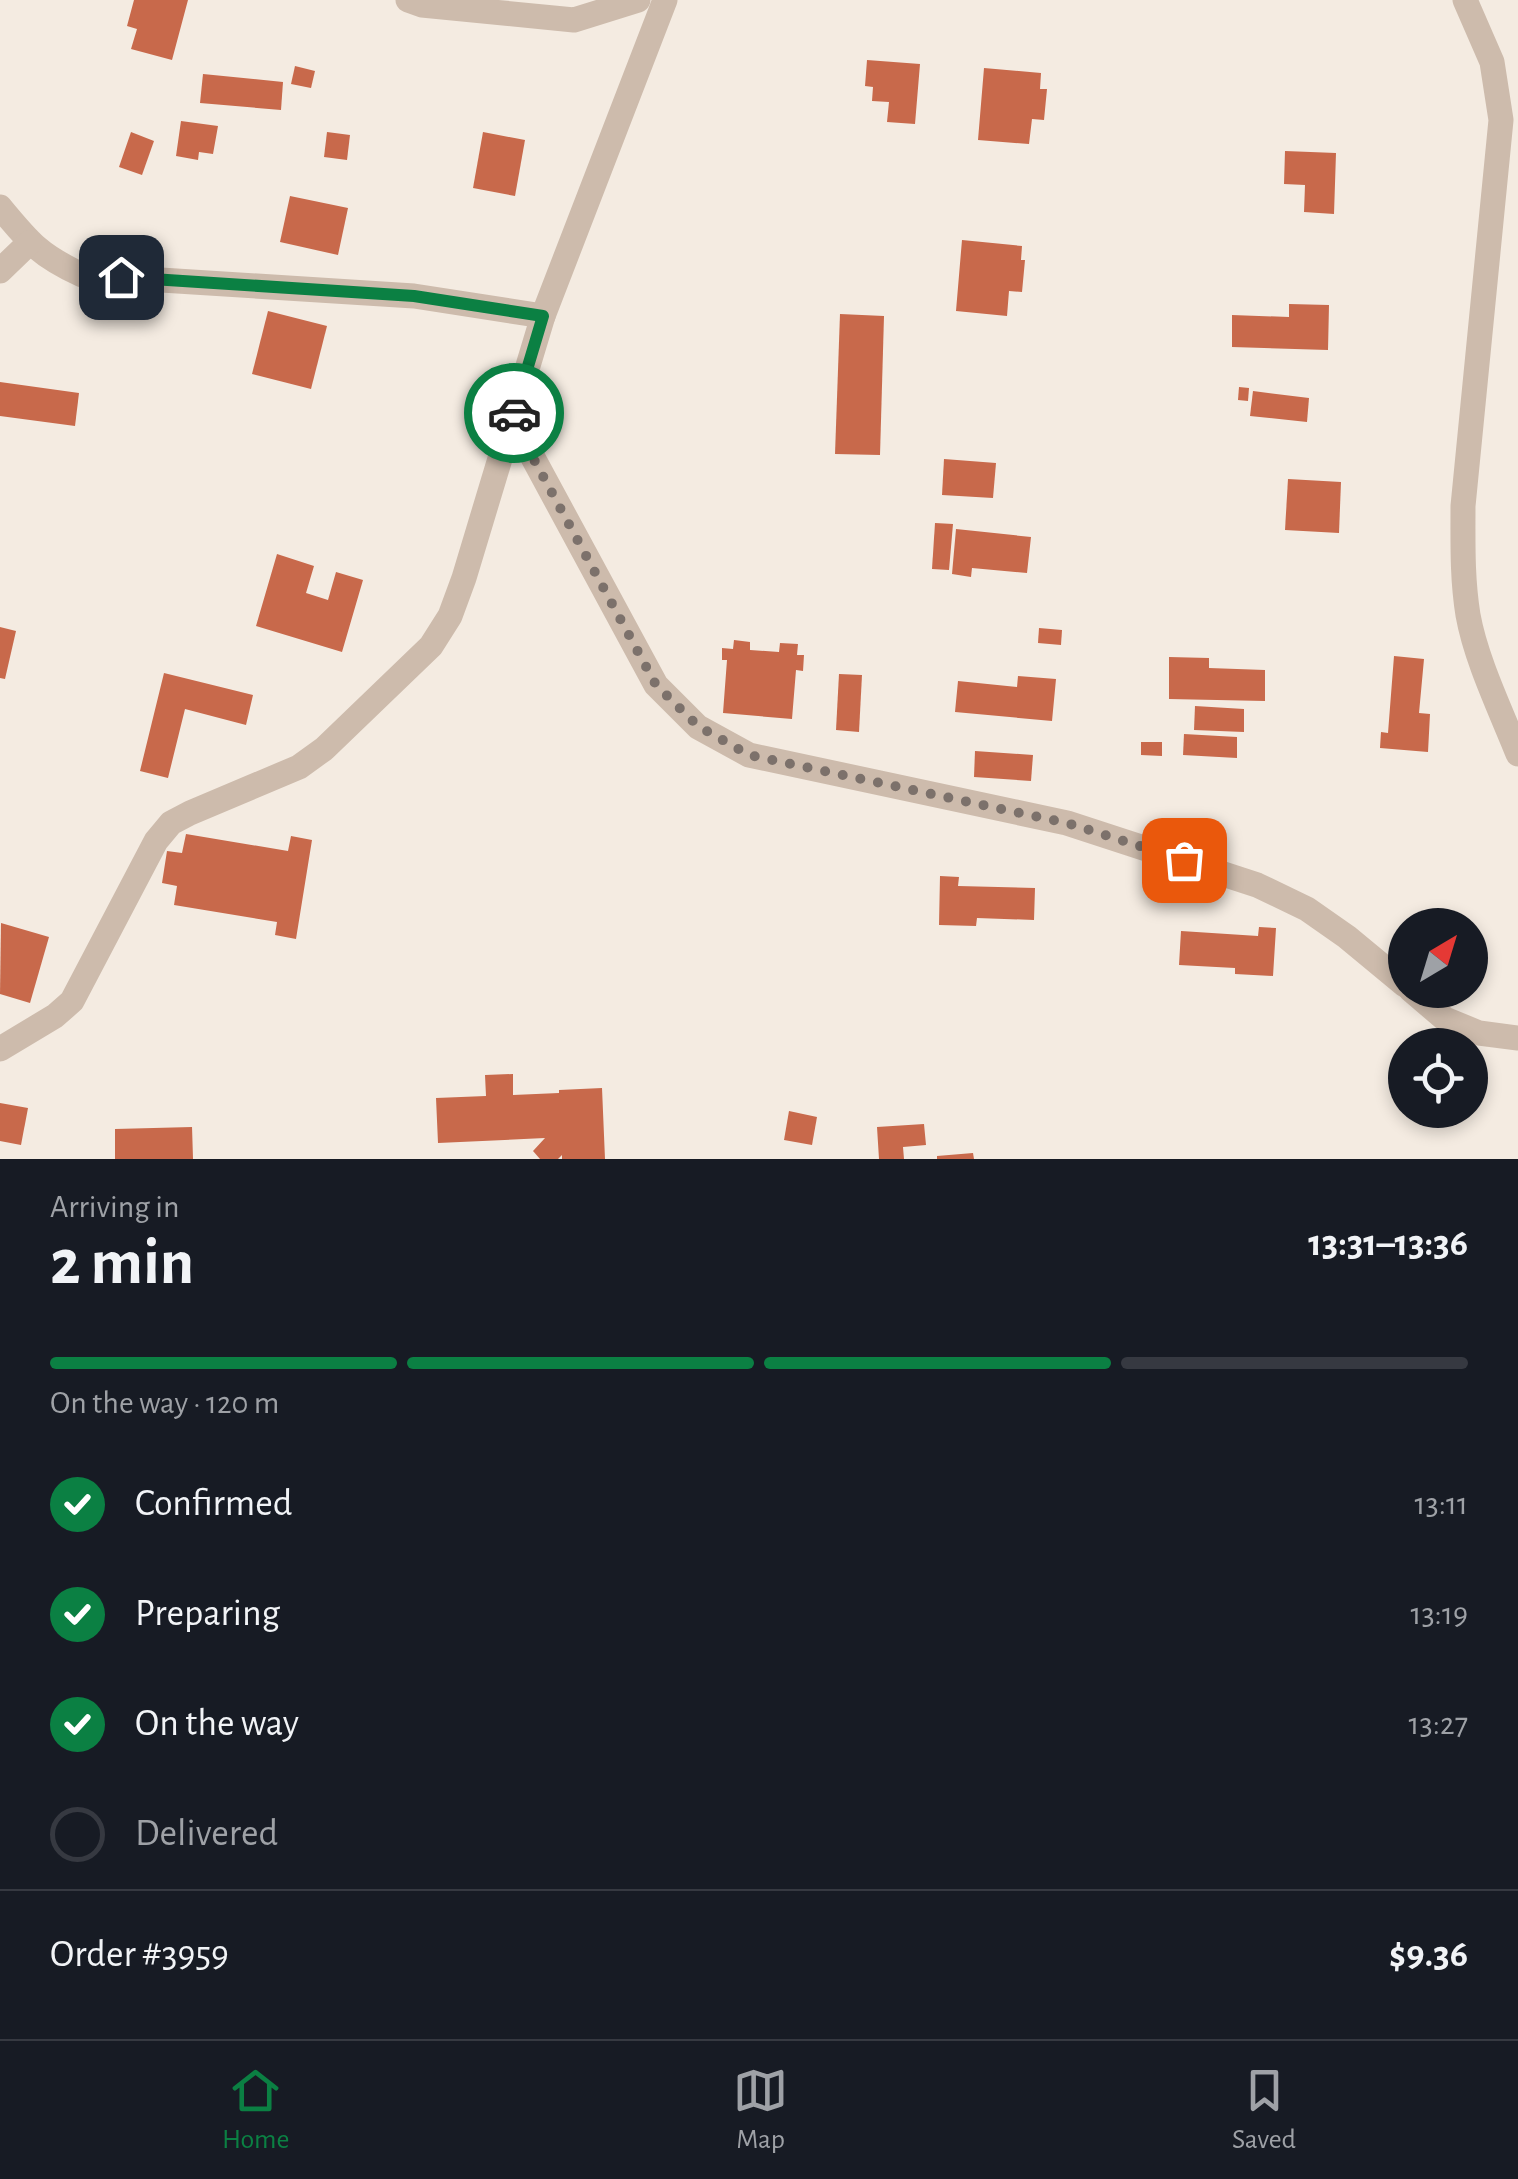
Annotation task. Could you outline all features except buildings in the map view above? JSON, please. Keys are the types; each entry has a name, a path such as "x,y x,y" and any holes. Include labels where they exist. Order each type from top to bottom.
{"street":[{"path":"408,0 422,5 574,20 638,0"},
{"path":"0,1049 72,1002 156,841 171,823 300,767 324,749 431,646 450,616 464,578 543,316 665,0"},
{"path":"1465,0 1492,62 1501,120 1464,506 1462,568 1468,619 1518,754"},
{"path":"0,207 29,243 53,262 82,274 414,296 543,316"},
{"path":"0,271 29,243"},
{"path":"512,419 656,685 698,726 749,755 1067,823 1257,885 1307,909 1388,971"},
{"path":"1433,1008 1479,1033 1518,1038"}],"way so far":[{"path":"514,413 512,419 656,685 698,726 749,755 1067,823 1184,860"}],"route":[{"path":"121,277 414,296 543,316 514,413"}]}
